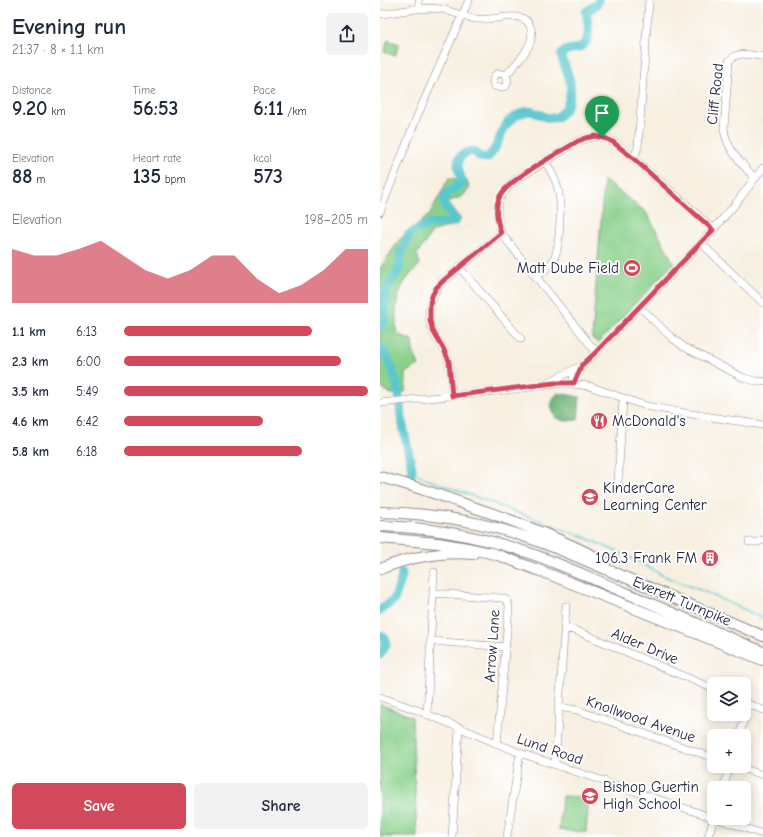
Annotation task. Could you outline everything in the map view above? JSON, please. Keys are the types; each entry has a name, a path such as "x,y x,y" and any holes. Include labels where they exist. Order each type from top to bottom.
{"highway":[{"path":"380,477 428,491 543,532 671,597"},
{"name":"Everett Turnpike","path":"380,512 444,517 509,532 558,549 763,636"},
{"name":"Everett Turnpike","path":"380,526 417,528 447,532 482,539 523,551 763,652"},
{"path":"380,538 419,540 495,554 763,660"},
{"path":"380,569 401,561 421,556 458,553 492,557 536,569"}],"street":[{"path":"419,0 419,9"},
{"path":"380,212 418,114 469,0"},
{"path":"634,159 638,147 649,0"},
{"path":"380,14 419,9 441,10 472,19 484,20 517,17 528,22 532,32 530,43 520,59 506,75"},
{"name":"Cliff Road","path":"756,178 730,149 725,139 724,128 729,61 732,57 739,54 763,58"},
{"path":"596,352 501,233 497,207 500,196 514,181 578,141 595,136 613,142 713,230"},
{"path":"536,277 547,268 554,258 560,215 558,187 545,161"},
{"path":"543,385 552,379 580,366 596,352 713,230 763,168"},
{"path":"452,396 449,361 431,327 430,310 432,296 436,288 459,267 501,233"},
{"path":"701,243 761,298"},
{"path":"459,267 520,339"},
{"path":"640,307 671,337 684,347 744,378 754,381 763,380"},
{"path":"574,383 580,366"},
{"path":"380,403 574,383 589,386 646,406 763,425"},
{"path":"622,491 618,483 624,399"},
{"path":"749,542 758,542 763,540"},
{"path":"427,715 434,572"},
{"name":"Arrow Lane","path":"433,593 500,598 505,599 509,606 497,744"},
{"path":"555,764 566,606"},
{"name":"Alder Drive","path":"565,628 577,631 707,686"},
{"path":"431,641 506,647"},
{"name":"Lund Road","path":"380,697 520,753 707,816"},
{"path":"751,705 763,710"},
{"name":"Knollwood Avenue","path":"558,707 577,710 707,756"},
{"path":"452,837 459,729"},
{"path":"507,837 520,753"},
{"path":"751,771 763,775"},
{"path":"708,837 712,825"},
{"name":"Lund Road","path":"735,825 763,834"}],"green space":[{"path":"388,40 399,44 395,56 384,52"},
{"path":"449,178 467,180 469,189 463,196 450,201 447,204 461,219 456,225 433,231 417,254 420,264 407,279 401,289 396,312 397,334 412,340 413,351 419,365 405,373 405,392 391,394 380,386 380,268 400,239 429,215"},
{"path":"604,180 646,212 674,263 598,343 592,338"},
{"path":"558,393 580,397 578,420 565,421 556,418 551,405 553,399"},
{"path":"380,704 412,717 417,837 380,837"},
{"path":"562,796 589,797 586,832 559,830"}],"waterway":[{"path":"380,327 385,319 385,293 392,279 399,270 401,252 408,235 429,224 448,223 456,220 444,205 445,195 463,183 458,165 458,161 462,155 474,151 480,157 487,158 494,150 508,122 516,116 528,111 548,118 554,118 564,111 570,95 570,82 561,55 567,50 583,46 586,42 588,38 588,22 586,12 597,4 599,0"},
{"path":"380,346 393,370 399,396"},
{"path":"400,406 412,469 411,475"},
{"path":"412,471 424,478 584,537 631,558 664,576 705,592 763,618"},
{"path":"380,610 394,600 402,573"},
{"path":"380,635 386,639 386,645 380,655"}],"place":[{"name":"Matt Dube Field","path":"632,268"},
{"name":"McDonald's","path":"599,421"},
{"name":"KinderCare Learning Center","path":"590,497"},
{"name":"106.3 Frank FM","path":"710,558"},
{"name":"Bishop Guertin High School","path":"590,796"}],"route":[{"path":"595,136 602,137 613,142 634,159 695,212 713,230 582,365 574,383 554,383 452,396 449,361 431,327 430,321 430,303 436,288 501,233 497,207 500,196 505,189 514,181 578,141 595,136"}]}
